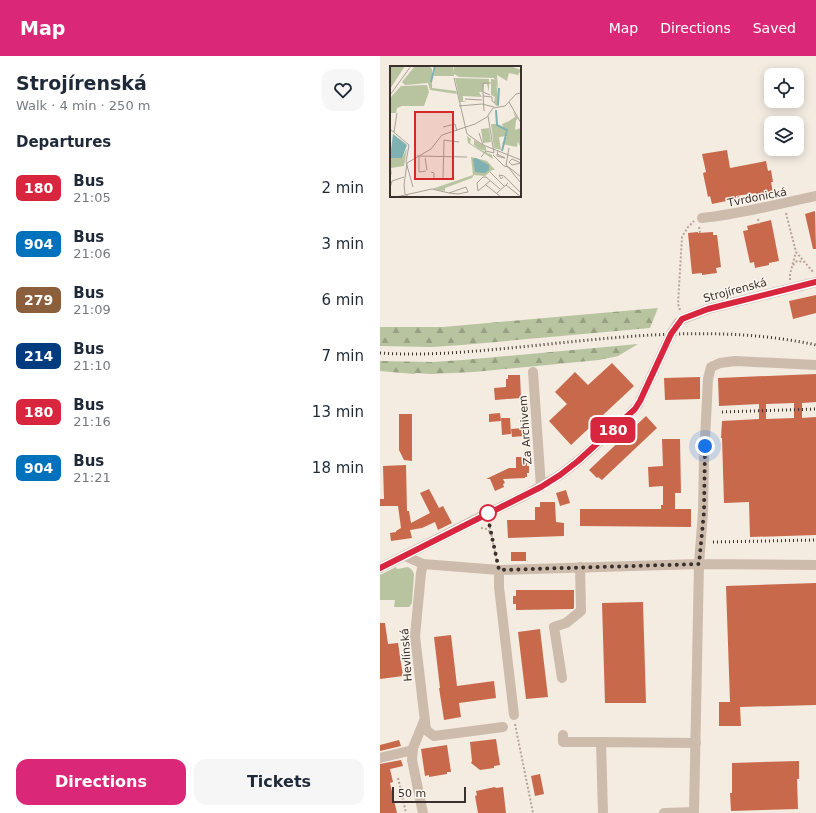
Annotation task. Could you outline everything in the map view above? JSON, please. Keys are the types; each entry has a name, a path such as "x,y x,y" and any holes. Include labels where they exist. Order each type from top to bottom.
{"street":[{"name":"Tvrdonická","path":"698,219 728,215 816,196"},
{"name":"Strojírenská","path":"380,568 541,487 578,461 635,409 671,334 682,319 708,309 816,278"},
{"path":"664,813 694,812 699,564 704,512 704,460 708,379 712,367 720,363 734,361 816,365"},
{"name":"Za Archivem","path":"533,372 541,487"},
{"path":"405,556 423,564 504,570 699,564 816,565"},
{"name":"Hevlínská","path":"423,564 415,636 426,730 434,736 503,727"},
{"path":"562,678 554,627 566,623 580,611 580,567"},
{"path":"504,570 499,587 514,715"},
{"name":"Hevlínská","path":"423,813 412,760 413,750 424,721"},
{"path":"564,735 564,742 696,743"},
{"path":"601,742 603,813"},
{"path":"380,758 413,750"}],"path":[{"path":"784,204 796,252 811,268 816,278"},
{"path":"680,311 678,304 682,237 688,227 698,219"},
{"path":"790,282 790,274 796,252"},
{"path":"792,266 797,261 804,262"},
{"path":"486,514 504,570"},
{"path":"480,528 487,529 492,534"},
{"path":"514,715 533,813"},
{"path":"398,778 406,813"}],"green space":[{"path":"658,308 650,328 462,345 431,347 380,346 380,327 443,327"},
{"path":"638,344 618,356 599,360 474,372 414,374 380,371 380,361 432,362 463,360"},
{"path":"396,567 397,569 408,567 414,574 412,603 409,607 394,607 395,600 380,600 380,575"}],"building":[{"path":"727,150 730,168 766,161 768,171 771,170 773,193 757,196 756,193 736,196 736,199 712,204 710,196 708,197 703,173 706,172 702,154"},
{"path":"815,211 816,249 813,249 805,214"},
{"path":"771,220 779,261 755,268 754,262 750,263 743,231 748,230 747,226"},
{"path":"713,232 713,235 717,235 721,267 716,268 717,273 702,275 702,273 692,274 688,233"},
{"path":"816,295 816,313 793,319 789,301"},
{"path":"612,363 634,386 571,445 549,421 567,404 555,392 575,372 588,385"},
{"path":"816,374 816,402 802,403 802,418 816,417 816,535 750,537 749,502 724,503 721,438 722,421 759,419 759,404 719,406 718,378","holes":["794,403 794,418 766,419 766,404"]},
{"path":"508,375 520,375 521,398 495,400 494,388 506,387 506,379 508,379"},
{"path":"700,377 700,399 665,400 664,378"},
{"path":"500,413 501,421 489,422 489,414"},
{"path":"399,414 412,414 412,461 404,460 399,450"},
{"path":"646,416 657,428 602,480 598,477 597,478 589,470"},
{"path":"501,418 510,418 511,434 502,435"},
{"path":"523,428 524,436 512,437 511,429"},
{"path":"662,439 680,439 681,493 675,493 675,509 691,509 691,527 580,526 580,509 661,509 661,505 663,505 663,486 649,487 648,467 663,466"},
{"path":"516,457 527,457 529,473 527,473 527,477 503,479 505,483 503,484 504,487 495,491 490,479 486,479 509,468 516,468"},
{"path":"406,465 407,511 409,511 411,523 430,513 420,493 429,489 439,508 443,506 452,523 438,530 435,522 422,528 410,530 412,538 391,541 390,533 396,532 401,528 398,506 380,506 380,499 384,499 383,466"},
{"path":"566,490 570,503 560,506 556,493"},
{"path":"540,502 555,502 556,522 564,523 564,536 508,538 507,520 535,520 535,507 540,507"},
{"path":"511,552 526,552 526,561 511,561"},
{"path":"816,583 816,705 740,707 741,726 719,726 719,702 730,702 726,586"},
{"path":"516,590 574,590 574,608 516,610 516,604 513,604 513,596 516,596"},
{"path":"643,602 646,703 605,703 602,603"},
{"path":"380,623 385,623 388,644 398,643 403,676 380,679"},
{"path":"540,629 548,697 526,699 518,632"},
{"path":"451,635 457,686 494,681 496,698 459,703 461,717 444,720 434,637"},
{"path":"496,739 500,765 494,766 494,768 480,770 471,763 470,742"},
{"path":"399,740 401,746 380,751 380,745"},
{"path":"447,745 451,772 429,777 429,775 425,776 421,749"},
{"path":"401,760 403,766 390,769 393,782 390,783 397,813 380,813 380,764"},
{"path":"799,761 799,779 797,779 798,809 731,811 730,793 732,793 732,763"},
{"path":"540,774 544,794 535,796 531,776"},
{"path":"503,787 506,813 478,813 475,796 477,795 476,791"}],"railway":[{"path":"380,353 445,353 663,334 740,335 778,338 816,345"},
{"path":"722,412 816,409"},
{"path":"713,542 816,540"}],"bus line":[{"name":"180","path":"380,568 541,487 578,461 628,416 638,405 671,334 682,319 708,309 816,282"}],"route":[{"path":"488,513 486,514 499,570 699,564 704,512 705,446"}]}
